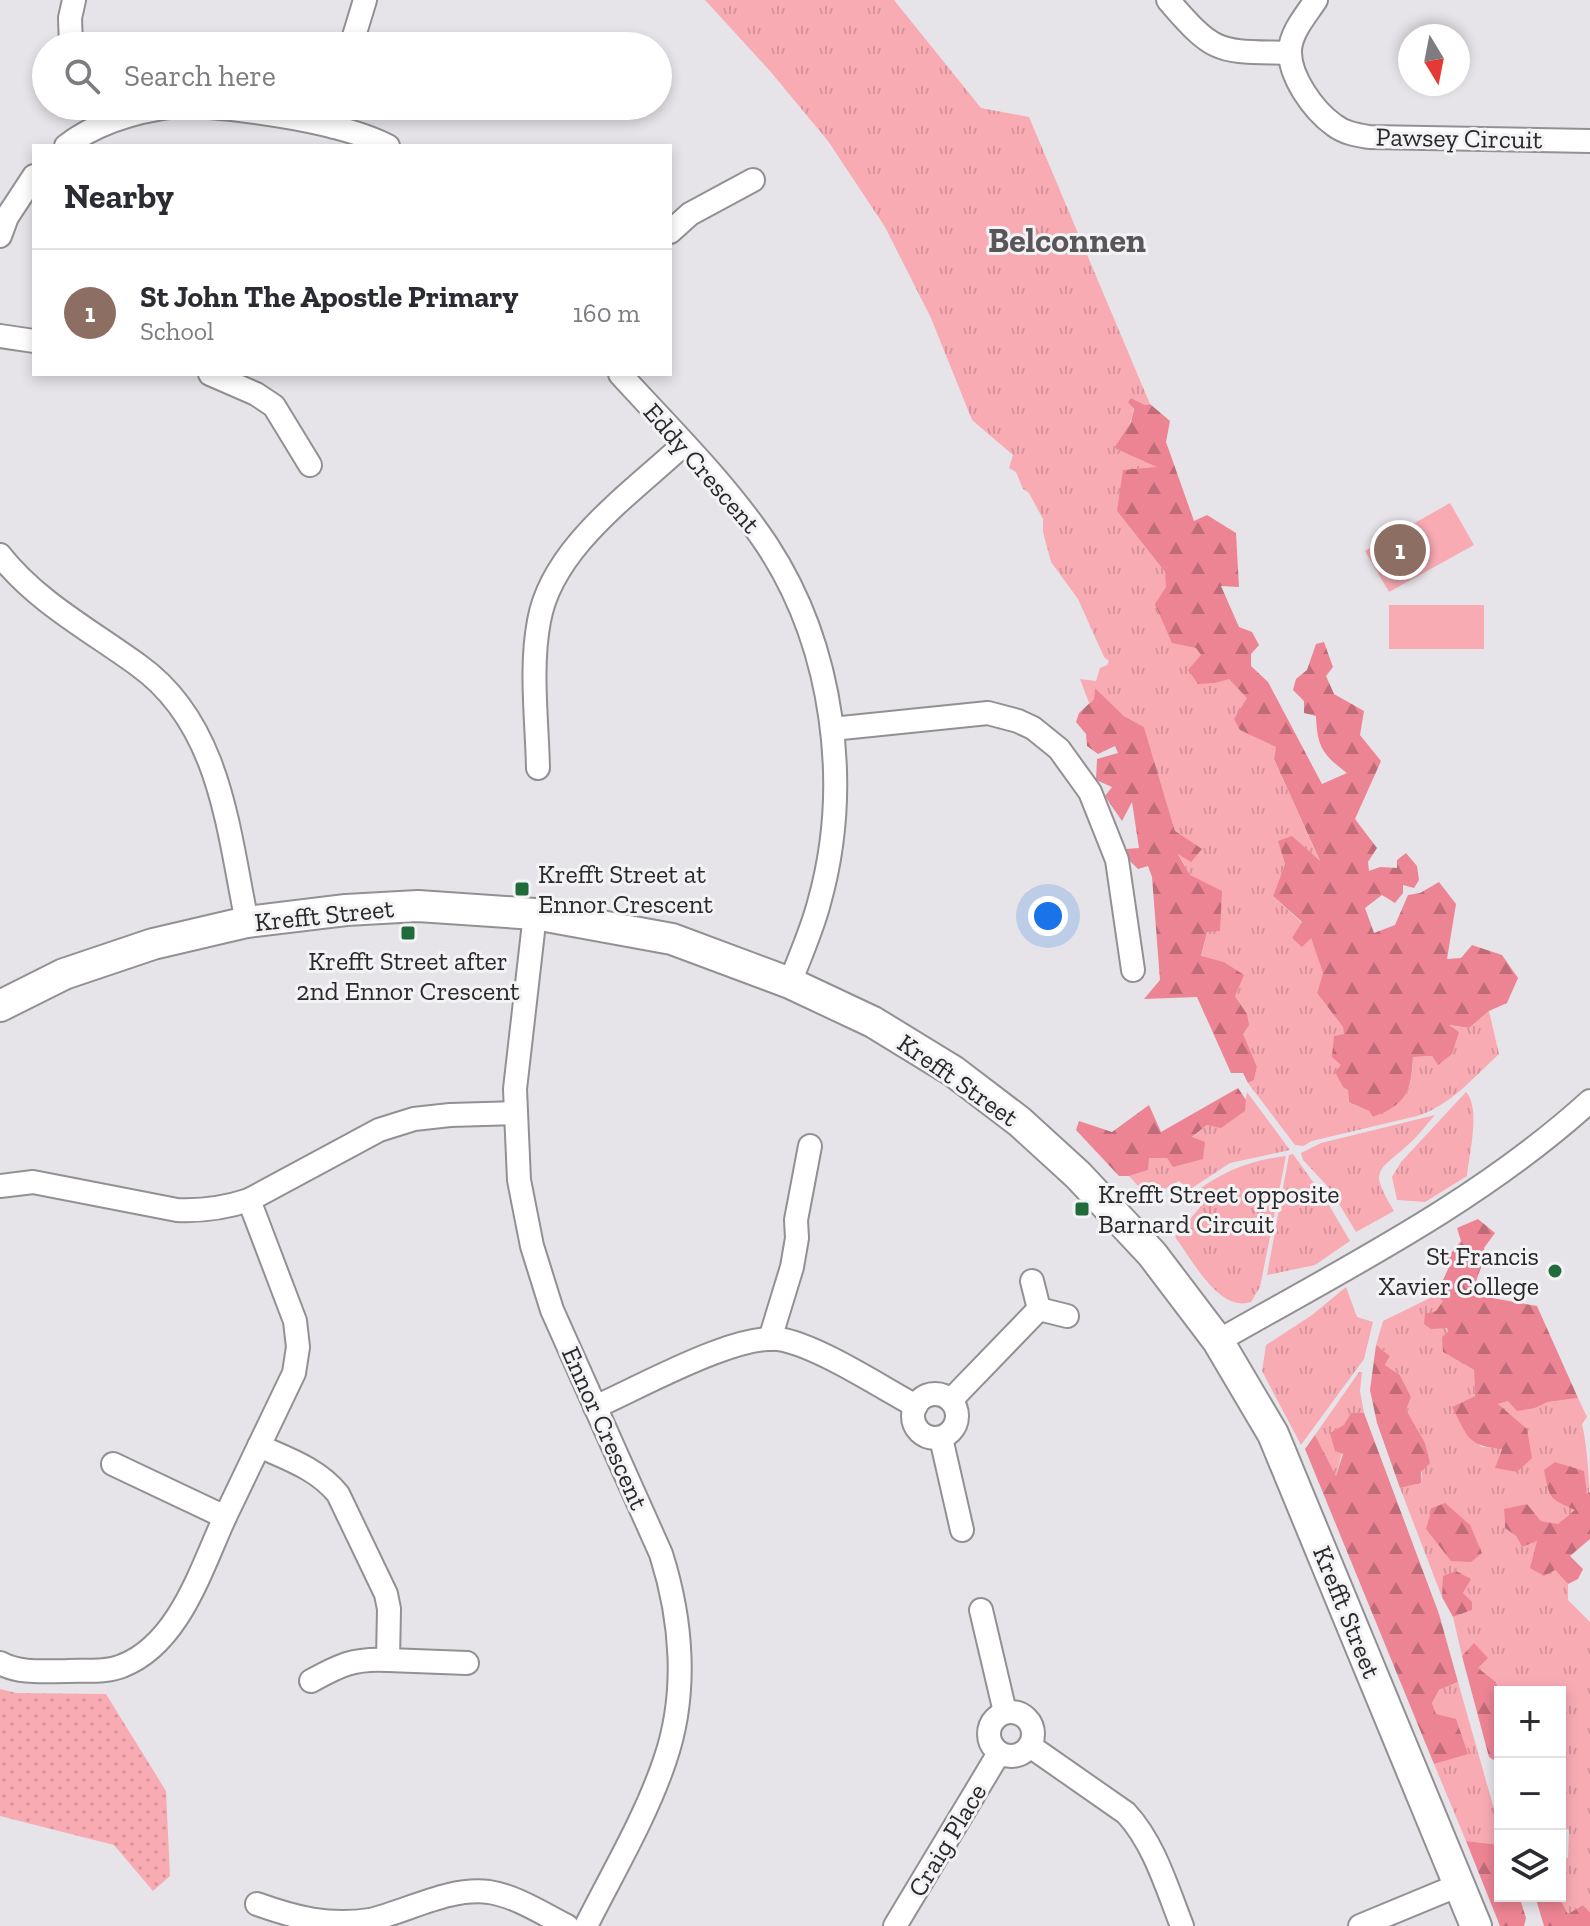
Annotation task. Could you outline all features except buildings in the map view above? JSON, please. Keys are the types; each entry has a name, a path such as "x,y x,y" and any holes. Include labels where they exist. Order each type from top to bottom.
{"street":[{"path":"70,32 74,0"},
{"path":"355,32 365,0"},
{"path":"1168,0 1199,36 1214,46 1232,51 1290,53 1297,28 1316,0"},
{"name":"Pawsey Circuit","path":"1290,53 1295,77 1319,111 1333,125 1351,134 1369,137 1590,141"},
{"path":"68,144 94,120"},
{"path":"343,120 384,144"},
{"path":"0,236 7,217 32,179"},
{"path":"672,230 690,214 753,180"},
{"path":"0,336 32,341"},
{"path":"215,376 256,394 274,406 310,465"},
{"name":"Eddy Crescent","path":"622,376 737,503 782,570 814,647 832,729 835,788 831,847 819,903 790,983"},
{"path":"538,768 535,655 539,619 549,586 566,557 587,533 684,444"},
{"path":"0,555 38,596 142,667 171,695 195,729 221,788 247,922"},
{"path":"832,729 988,713 1033,728 1059,749 1090,792 1117,860 1133,970"},
{"name":"Krefft Street","path":"0,1006 64,974 153,944 247,922 346,910 418,906 535,914 672,939 790,983 873,1022 953,1071 1020,1122 1078,1175 1152,1254 1218,1341 1273,1434 1476,1926"},
{"name":"Ennor Crescent","path":"535,914 515,1089 519,1180 532,1246 552,1310 665,1567 678,1631 680,1683 666,1759 586,1926"},
{"path":"1218,1341 1430,1220 1512,1165 1590,1101"},
{"path":"0,1186 33,1182 177,1210 219,1208 249,1200 379,1130 414,1119 438,1116 515,1113"},
{"path":"770,1339 792,1267 797,1238 796,1220 810,1146"},
{"path":"0,1663 10,1668 36,1671 107,1670 148,1653 160,1643 178,1617 294,1373 298,1347 295,1321 249,1200"},
{"path":"1032,1281 1039,1309"},
{"path":"1039,1309 1067,1316"},
{"path":"951,1400 1039,1309"},
{"path":"595,1407 727,1347 755,1339 784,1340 812,1350 916,1406"},
{"path":"928,1395 944,1395 956,1408 955,1427 941,1438 932,1438 918,1430 914,1422 916,1406 928,1395"},
{"path":"941,1438 962,1530"},
{"path":"259,1446 313,1471 327,1480 338,1494 386,1594 389,1609 388,1660"},
{"path":"113,1464 225,1517"},
{"path":"981,1610 1005,1712"},
{"path":"311,1681 343,1663 368,1659 467,1663"},
{"path":"1005,1712 1023,1715 1033,1729 1030,1746 1016,1756 999,1753 989,1739 988,1730 997,1715 1005,1712"},
{"path":"1030,1746 1126,1813 1135,1823 1150,1847 1182,1926"},
{"name":"Craig Place","path":"895,1926 999,1753"},
{"path":"1360,1926 1459,1885"},
{"path":"257,1904 314,1923 331,1924 367,1921 460,1893 489,1892 518,1901 567,1926"}],"green space":[{"path":"705,0 894,0 981,108 1029,117 1150,404 1145,405 1131,398 1132,418 1114,448 1159,467 1117,511 1165,572 1167,587 1202,655 1189,670 1215,683 1229,678 1248,698 1276,747 1274,759 1321,864 1279,841 1285,864 1273,896 1302,923 1292,939 1311,937 1323,973 1317,993 1343,1027 1345,1035 1334,1036 1349,1102 1369,1111 1373,1117 1393,1107 1409,1087 1413,1057 1432,1056 1438,1064 1446,1025 1469,1028 1489,1011 1499,1054 1440,1105 1417,1116 1312,1141 1303,1146 1295,1145 1248,1083 1254,1080 1257,1067 1242,1034 1247,1014 1235,996 1224,962 1201,957 1207,932 1190,875 1177,851 1175,831 1144,727 1124,716 1095,688 1094,699 1089,703 1080,679 1096,681 1100,668 1109,661 1104,657 1078,599 1051,562 1043,519 1016,472 1009,468 1013,455 972,420 931,318 885,227 828,141"},
{"path":"1131,398 1145,405 1150,404 1170,421 1166,442 1194,521 1207,515 1236,533 1239,587 1221,586 1239,627 1252,632 1259,645 1251,654 1251,666 1268,682 1322,784 1347,773 1323,749 1316,716 1304,713 1304,701 1293,690 1296,679 1307,670 1316,644 1324,642 1333,667 1326,676 1334,694 1364,711 1360,735 1381,761 1355,819 1377,848 1368,862 1369,871 1380,867 1397,868 1397,860 1406,853 1417,866 1419,880 1414,888 1403,885 1403,893 1395,903 1382,895 1365,908 1374,933 1395,925 1408,895 1420,893 1439,882 1456,904 1447,959 1461,958 1472,945 1502,955 1518,978 1507,1003 1489,1011 1469,1028 1449,1025 1459,1032 1452,1054 1438,1065 1432,1056 1413,1057 1411,1079 1405,1095 1393,1107 1373,1117 1369,1111 1349,1102 1348,1090 1335,1072 1341,1065 1332,1057 1334,1036 1344,1034 1343,1027 1317,993 1323,973 1311,938 1302,947 1292,938 1302,922 1273,896 1285,864 1278,841 1292,836 1320,861 1274,759 1276,747 1240,730 1234,719 1247,698 1229,679 1198,684 1188,670 1201,655 1196,648 1172,643 1155,604 1166,587 1165,572 1117,511 1123,470 1157,467 1114,448 1131,422 1134,409 1128,402"},
{"path":"1450,503 1474,545 1389,592 1365,551"},
{"path":"1389,605 1484,605 1484,649 1389,649"},
{"path":"1095,688 1124,716 1144,727 1175,831 1202,849 1191,862 1178,854 1190,875 1222,891 1220,931 1207,932 1201,956 1224,962 1244,975 1235,996 1247,1014 1249,1025 1243,1034 1257,1067 1254,1080 1248,1083 1243,1073 1231,1073 1197,997 1144,999 1160,980 1152,877 1148,866 1138,869 1130,861 1126,849 1139,848 1132,802 1122,821 1105,796 1112,787 1096,780 1097,759 1118,753 1115,746 1098,754 1087,746 1086,734 1076,722 1079,713 1094,699"},
{"path":"1238,1088 1246,1100 1245,1111 1221,1128 1207,1125 1192,1137 1205,1142 1203,1159 1173,1167 1167,1158 1149,1158 1148,1170 1119,1176 1076,1130 1079,1121 1112,1132 1149,1105 1161,1132"},
{"path":"1247,1092 1290,1150 1230,1163 1189,1190 1179,1181 1143,1201 1135,1192 1139,1187 1129,1176 1148,1170 1148,1158 1168,1158 1207,1125 1244,1111"},
{"path":"1466,1092 1473,1109 1467,1176 1425,1202 1397,1200 1392,1177 1401,1162"},
{"path":"1435,1115 1380,1172 1381,1186 1394,1211 1356,1232 1330,1189 1303,1160 1301,1153 1321,1143"},
{"path":"1293,1154 1350,1241 1315,1265 1267,1275 1289,1155"},
{"path":"1286,1156 1260,1287 1251,1302 1228,1300 1207,1282 1175,1237 1201,1206 1192,1195 1236,1168"},
{"path":"1478,1219 1495,1233 1484,1248 1475,1295 1537,1306 1578,1398 1517,1411 1508,1401 1498,1404 1527,1429 1532,1458 1517,1472 1495,1468 1502,1449 1481,1445 1465,1432 1452,1407 1475,1396 1474,1370 1443,1352 1442,1337 1448,1332 1447,1328 1431,1329 1424,1324 1425,1314 1436,1311 1443,1301 1436,1295 1450,1265 1446,1259 1461,1241 1457,1228"},
{"path":"1346,1287 1357,1317 1373,1322 1364,1359 1301,1445 1262,1371 1266,1345 1312,1315"},
{"path":"1436,1295 1443,1301 1437,1311 1448,1332 1443,1352 1474,1370 1475,1396 1453,1407 1481,1447 1502,1448 1496,1467 1517,1472 1498,1404 1508,1401 1535,1408 1548,1402 1578,1398 1587,1417 1582,1424 1589,1493 1579,1506 1558,1525 1541,1521 1527,1504 1504,1510 1505,1528 1516,1536 1522,1547 1538,1540 1555,1570 1568,1584 1568,1600 1590,1622 1590,1912 1583,1905 1568,1914 1561,1902 1566,1902 1569,1830 1566,1829 1566,1686 1497,1686 1478,1668 1475,1644 1462,1656 1453,1617 1472,1610 1444,1576 1442,1597 1400,1488 1421,1483 1425,1443 1405,1410 1411,1397 1400,1375 1385,1365 1390,1356 1376,1345 1383,1321"},
{"path":"1376,1345 1390,1356 1385,1365 1400,1375 1411,1397 1406,1410 1425,1443 1430,1463 1421,1472 1421,1483 1400,1488 1377,1423 1370,1390"},
{"path":"1359,1372 1362,1372 1360,1391 1364,1413 1351,1413 1336,1477 1315,1435"},
{"path":"1351,1413 1364,1413 1439,1614 1458,1682 1439,1690 1432,1703 1436,1714 1456,1719 1468,1754 1434,1764 1305,1449 1315,1435 1336,1476 1343,1454 1335,1451 1330,1433 1344,1425"},
{"path":"1555,1462 1584,1471 1587,1494 1590,1492 1590,1539 1570,1556 1583,1569 1578,1579 1568,1584 1555,1570 1544,1576 1530,1568 1537,1541 1522,1547 1516,1536 1505,1528 1504,1509 1527,1504 1541,1521 1558,1524 1575,1510 1555,1500 1550,1493 1544,1470"},
{"path":"1445,1503 1470,1525 1482,1553 1471,1562 1451,1561 1426,1529 1432,1508"},
{"path":"1456,1571 1471,1579 1463,1593 1472,1602 1472,1610 1453,1617 1442,1597 1443,1576"},
{"path":"1474,1643 1488,1658 1478,1668 1497,1686 1494,1686 1494,1760 1489,1757 1462,1656"},
{"path":"1458,1682 1494,1809 1494,1844 1466,1841 1434,1764 1467,1753 1436,1714 1432,1703 1439,1690"},
{"path":"0,1689 16,1693 106,1694 166,1791 170,1876 153,1891 114,1845 0,1816"},
{"path":"1466,1841 1494,1844 1494,1902 1521,1902 1526,1918 1524,1926 1500,1926"},
{"path":"1537,1902 1561,1902 1568,1914 1583,1905 1590,1912 1590,1926 1544,1926"}],"place":[{"name":"St John The Apostle Primary","path":"1400,550"},
{"name":"Krefft Street at Ennor Crescent","path":"522,889"},
{"name":"Krefft Street after 2nd Ennor Crescent","path":"408,933"},
{"name":"Krefft Street opposite Barnard Circuit","path":"1082,1209"},
{"name":"St Francis Xavier College","path":"1555,1271"}],"district":[{"name":"Belconnen","path":"1067,240"}]}
